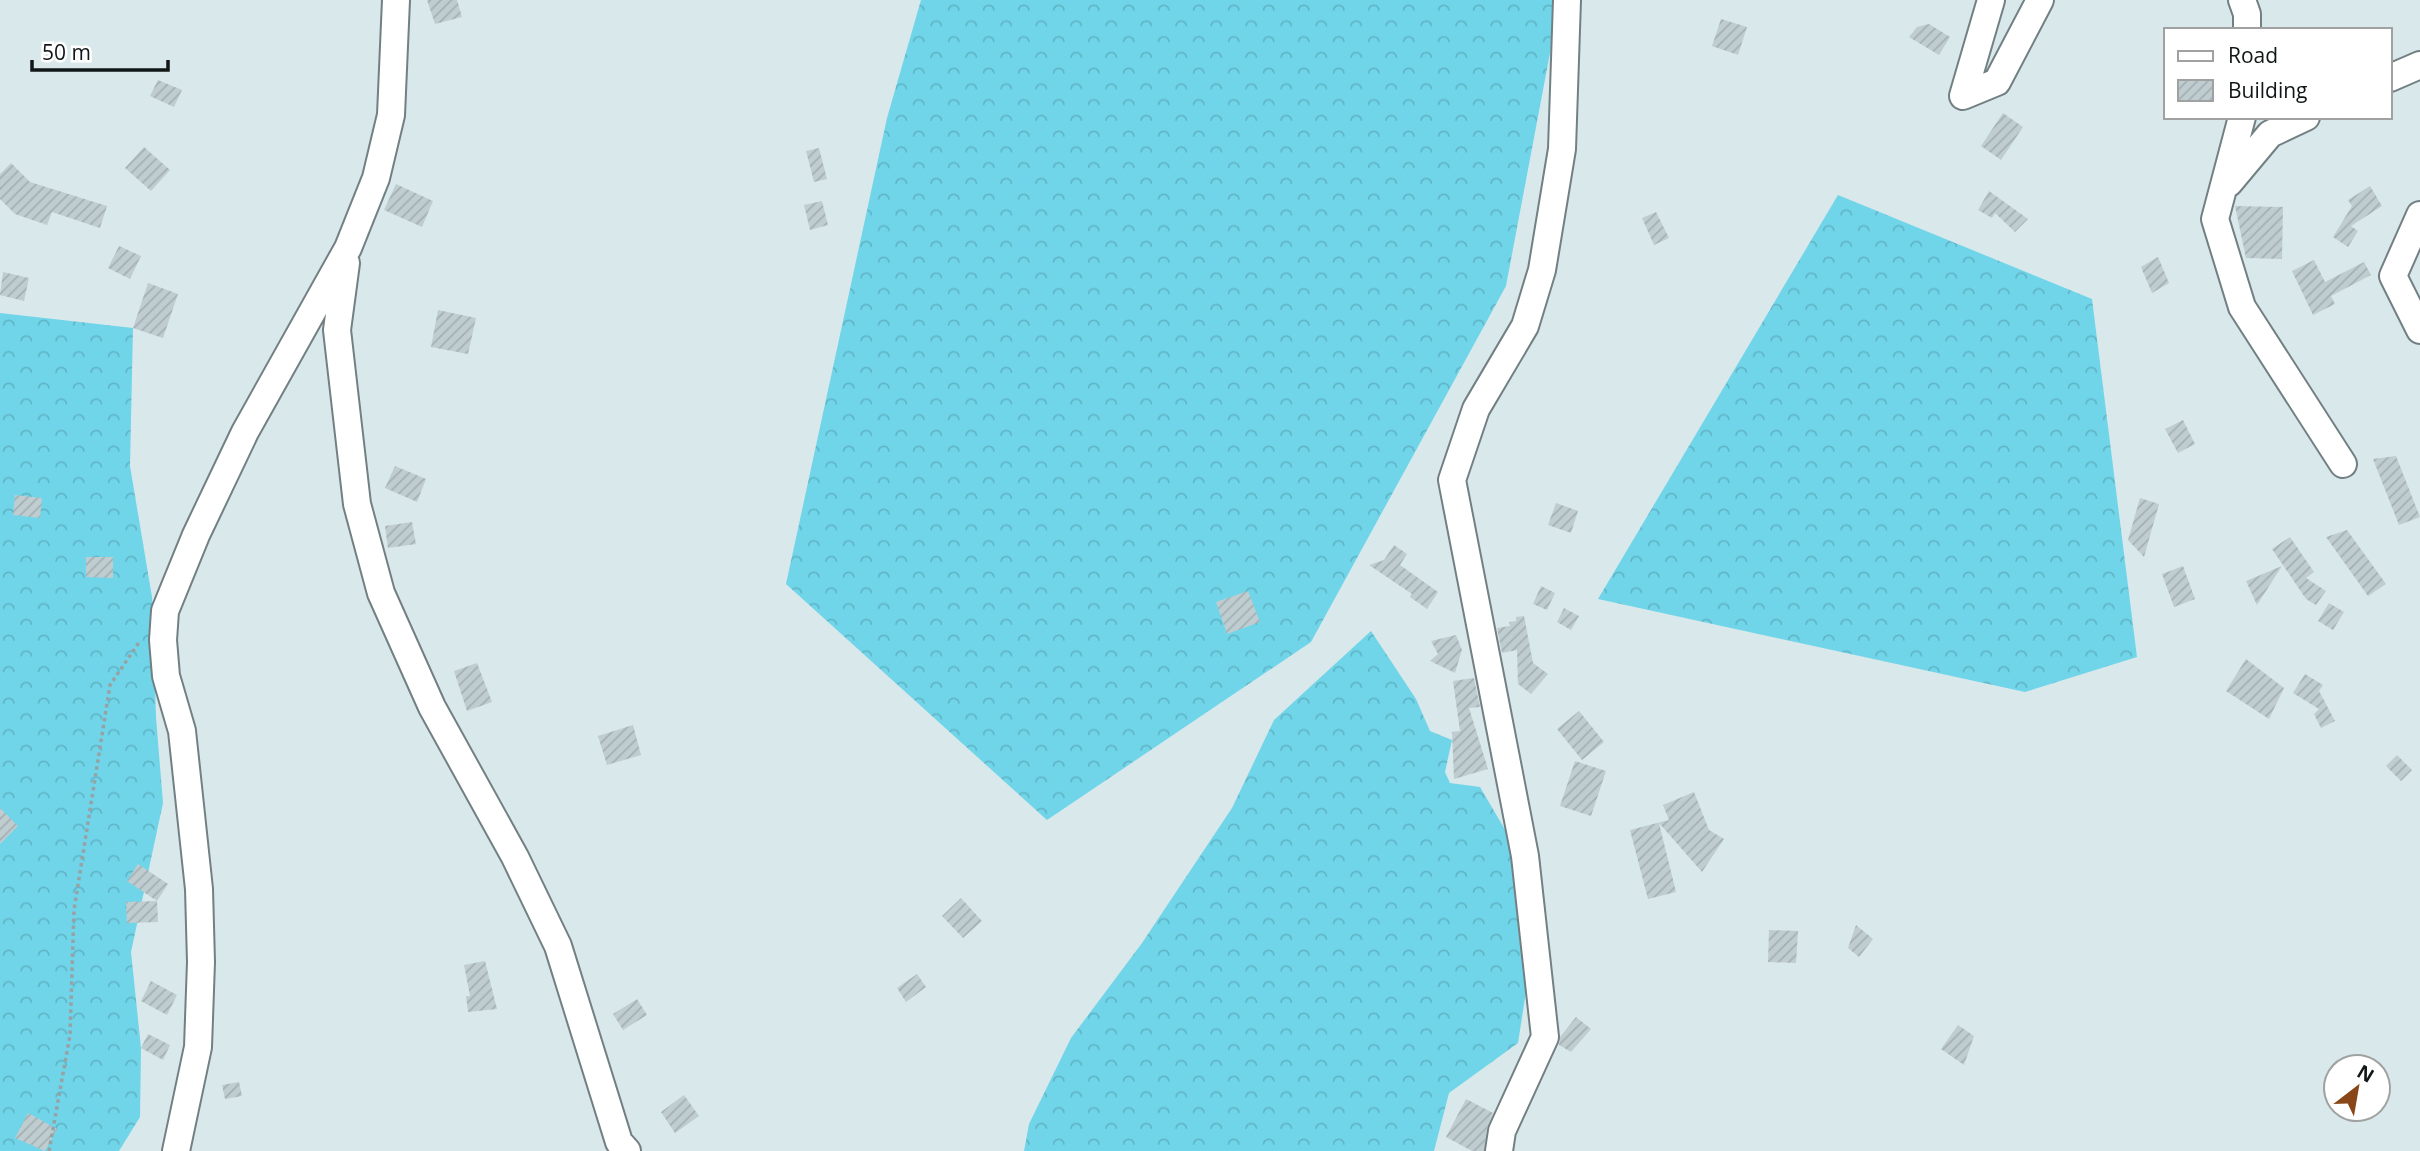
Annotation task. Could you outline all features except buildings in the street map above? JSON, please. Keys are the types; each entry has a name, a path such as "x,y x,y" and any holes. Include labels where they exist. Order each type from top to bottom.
{"street":[{"path":"176,1151 198,1047 201,962 199,889 182,731 166,676 163,640 165,611 196,535 245,432 348,248 376,178 391,115 396,0"},
{"path":"1499,1151 1502,1131 1545,1037 1525,856 1452,480 1476,409 1525,326 1542,270 1562,149 1567,0"},
{"path":"1991,0 1963,96 1997,82 2040,0"},
{"path":"2245,1 2247,28"},
{"path":"2392,77 2420,65"},
{"path":"2241,119 2215,219 2242,307 2343,464"},
{"path":"2223,189 2270,134 2302,119"},
{"path":"2393,276 2420,215"},
{"path":"348,248 337,330 357,505 381,593 432,708 514,857 558,946 619,1142 627,1151"},
{"path":"2393,276 2420,282"},
{"path":"2393,276 2420,330"}],"path":[{"path":"49,1151 70,1035 74,910 110,685 141,640"}],"green space":[{"path":"921,0 1560,0 1506,286 1311,642 1047,820 786,584 887,118"},
{"path":"1838,195 2092,299 2137,657 2025,692 1598,599"},
{"path":"0,313 133,328 130,466 152,597 156,717 163,803 131,952 141,1048 140,1117 119,1151 0,1151"},
{"path":"1371,631 1416,699 1430,731 1452,740 1445,772 1450,783 1480,787 1507,833 1520,894 1527,985 1518,1043 1449,1093 1434,1151 1024,1151 1029,1124 1071,1038 1142,943 1232,808 1274,720"}]}
